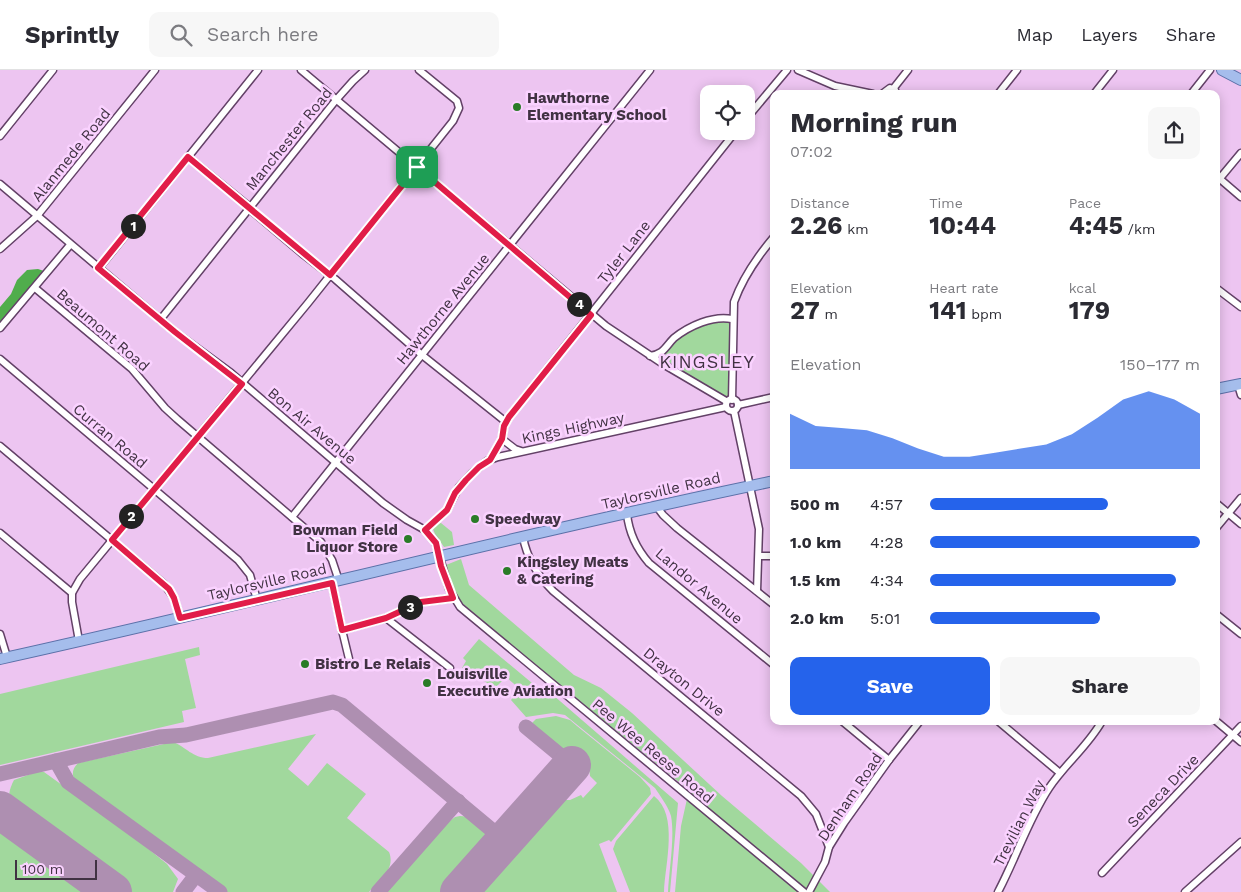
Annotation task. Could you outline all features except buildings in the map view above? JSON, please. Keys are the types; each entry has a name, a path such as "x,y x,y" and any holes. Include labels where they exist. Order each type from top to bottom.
{"main road":[{"path":"1222,70 1241,80"},
{"path":"1220,388 1239,384"},
{"name":"Taylorsville Road","path":"4,658 523,537 770,482"}],"street":[{"path":"0,136 53,70"},
{"name":"Alanmede Road","path":"0,249 37,216 155,70"},
{"path":"98,268 258,70"},
{"path":"301,70 591,315 650,356 736,408 759,529 757,591"},
{"name":"Manchester Road","path":"160,320 336,100 365,70"},
{"path":"79,641 72,593 90,566 242,384 453,121 459,108 457,101 419,70"},
{"name":"Hawthorne Avenue","path":"292,517 650,70"},
{"path":"770,90 787,70"},
{"path":"798,70 835,86 854,90"},
{"path":"896,90 908,70"},
{"path":"1001,90 1017,70"},
{"path":"1097,90 1113,70"},
{"path":"1194,90 1210,70"},
{"path":"427,77 432,71"},
{"path":"755,108 770,90"},
{"name":"Tyler Lane","path":"490,460 502,439 506,422 729,140"},
{"path":"1220,178 1241,152"},
{"path":"188,157 330,275 422,355 506,422"},
{"path":"1220,182 1241,197"},
{"name":"Bon Air Avenue","path":"0,184 160,320 242,384 402,517 425,530 435,541 439,557"},
{"path":"728,403 734,302 738,289 751,266 770,241"},
{"path":"0,328 70,245"},
{"name":"Beaumont Road","path":"35,288 132,369 165,408 325,546 334,566 342,630 350,663"},
{"path":"1220,291 1241,308"},
{"path":"650,356 662,353 675,338 691,327 716,319 732,319"},
{"path":"662,353 663,364"},
{"name":"Curran Road","path":"0,359 245,567 254,583 257,600"},
{"path":"1239,384 1241,395"},
{"path":"736,408 770,398"},
{"name":"Kings Highway","path":"425,530 447,510 455,493 466,480 479,467 490,460 728,403"},
{"path":"502,439 514,449 522,451"},
{"path":"0,446 169,589 180,618"},
{"path":"1220,523 1241,498"},
{"path":"1220,506 1241,524"},
{"path":"657,507 677,528 770,602"},
{"name":"Landor Avenue","path":"627,514 634,542 649,563 770,662"},
{"path":"0,533 72,593"},
{"name":"Drayton Drive","path":"523,537 531,563 543,581 801,796 816,814 829,846"},
{"path":"758,556 770,556"},
{"name":"Pee Wee Reese Road","path":"439,557 453,598 460,607 804,892"},
{"path":"342,630 386,618 421,602 453,598"},
{"path":"1220,617 1241,634"},
{"path":"386,618 450,668"},
{"path":"0,634 4,658"},
{"path":"1220,724 1241,742"},
{"path":"847,725 889,760"},
{"name":"Denham Road","path":"809,892 825,862 829,846 915,725"},
{"path":"1003,725 1060,773"},
{"name":"Trevilian Way","path":"998,892 1038,806 1060,773 1083,748 1099,725"},
{"name":"Seneca Drive","path":"1102,873 1234,736 1241,726"},
{"path":"1185,892 1241,842"}],"green space":[{"path":"38,269 44,271 0,324 0,307 11,294 17,280 27,270"},
{"path":"720,321 727,321 730,324 729,393 726,397 667,363 666,354 669,347 683,334"},
{"path":"441,523 452,532 454,545 444,547 435,534 433,529 436,524"},
{"path":"461,559 469,585 574,675 601,688 632,713 722,796 801,863 830,892 675,892 681,826 689,790 485,625 452,593 446,565"},
{"path":"479,639 550,698 553,695 678,803 670,892 668,892 672,843 671,816 655,788 565,715 553,713 526,717 511,700 520,689 506,677 495,688 481,679 470,681 462,673 464,671 462,668 466,661 463,658"},
{"path":"199,647 200,655 185,659 196,708 182,711 184,722 0,765 0,694"},
{"path":"556,716 570,720 640,777 650,788 651,794 611,842 609,840 599,844 617,892 474,892 556,800 570,800 581,795 583,798 597,783 590,776 589,767 582,757 575,752 562,751 532,723 536,719"},
{"path":"316,734 288,769 308,786 327,763 366,794 347,818 389,852 391,858 388,869 382,879 369,892 227,892 81,788 73,776 75,766 78,763 173,742 194,754 208,758"},
{"path":"39,771 44,772 130,834 167,864 178,879 173,892 132,892 13,806 9,793 14,780"},
{"path":"654,796 662,804 668,827 669,841 664,892 630,892 613,849 616,841"},
{"path":"460,816 475,822 484,830 488,839 484,852 449,892 386,892 445,825 455,817"},
{"path":"0,821 99,892 0,892"}],"taxiway":[{"path":"0,774 159,737 186,735 333,702 342,705 505,841"},
{"path":"526,727 572,765"},
{"path":"56,761 68,782 220,892"},
{"path":"378,892 458,801"},
{"path":"183,892 196,875"}],"runway":[{"path":"459,892 572,765"},
{"path":"0,810 113,892"}],"place":[{"name":"Hawthorne Elementary School","path":"517,107"},
{"name":"Speedway","path":"475,519"},
{"name":"Bowman Field Liquor Store","path":"408,539"},
{"name":"Kingsley Meats & Catering","path":"507,571"},
{"name":"Bistro Le Relais","path":"305,664"},
{"name":"Louisville Executive Aviation","path":"427,683"}],"district":[{"name":"KINGSLEY","path":"707,361"}],"route":[{"path":"188,157 330,275 417,167 591,315 509,417 504,426 502,439 490,460 472,473 459,487 447,510 425,530 436,543 441,566 453,598 421,602 386,618 342,630 332,583 180,618 179,611 169,589 112,540 242,384 231,373 175,332 98,268 188,157"}]}
